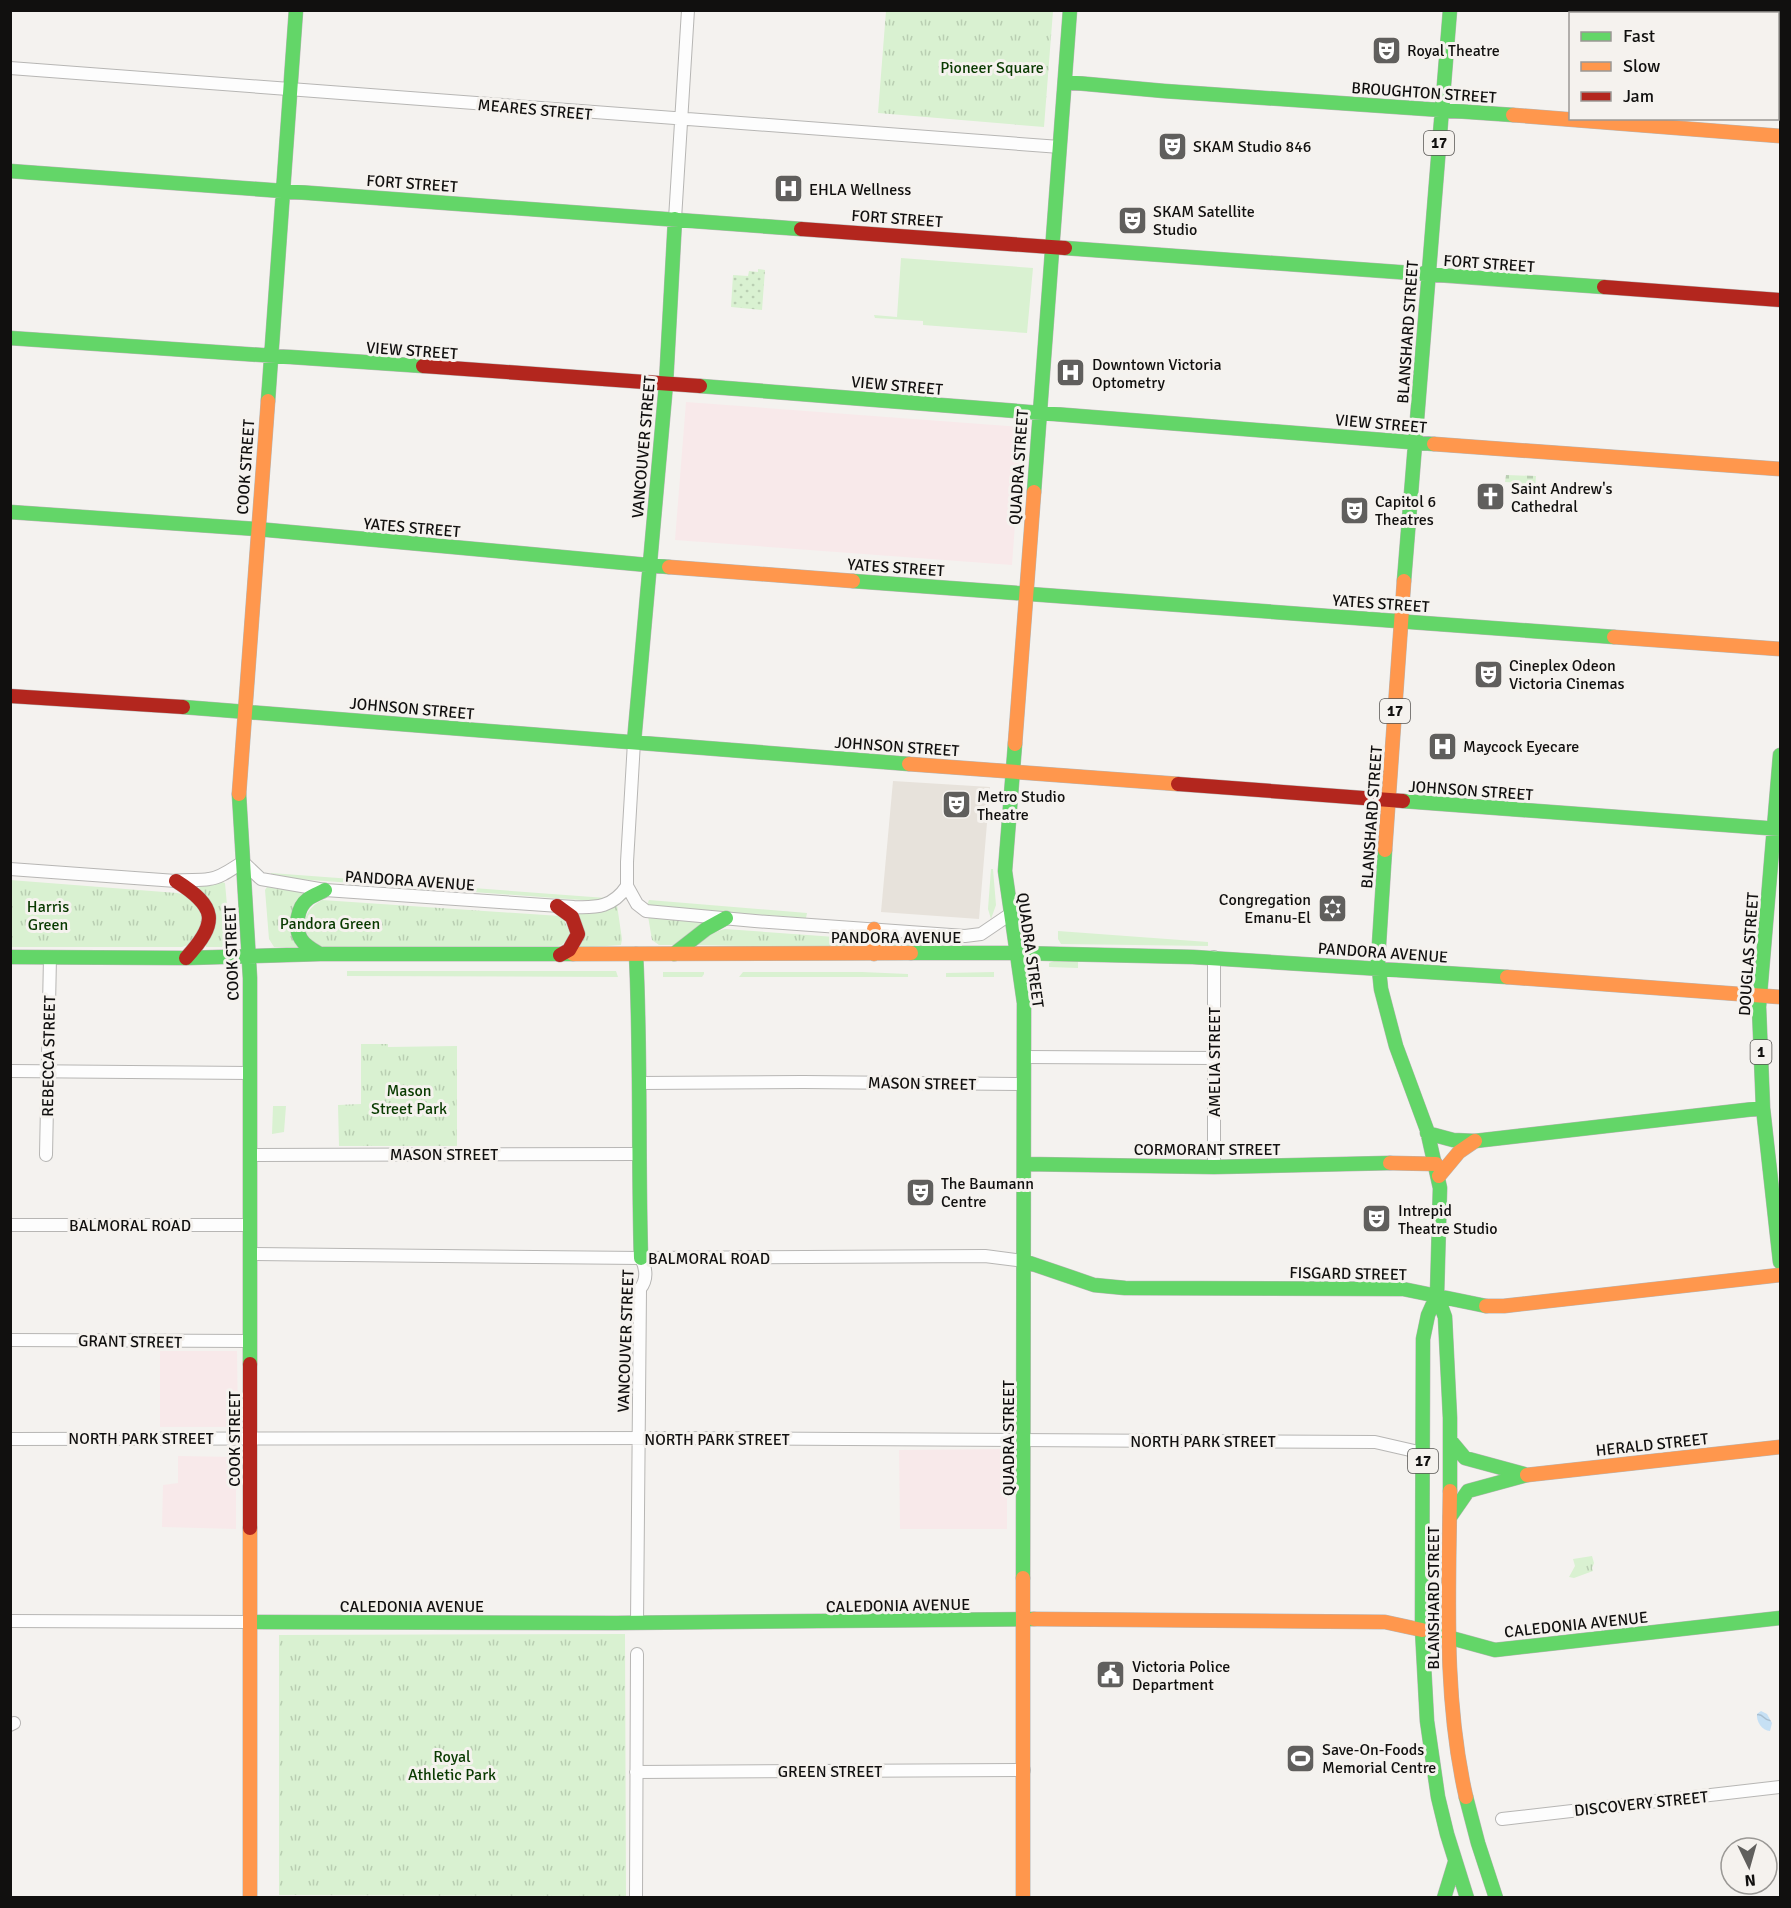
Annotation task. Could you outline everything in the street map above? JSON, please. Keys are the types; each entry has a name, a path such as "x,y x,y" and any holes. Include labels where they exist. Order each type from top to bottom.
{"main road":[{"name":"COOK STREET","path":"250,1898 249,956 239,831 239,794 296,10"},
{"name":"QUADRA STREET","path":"1023,1898 1024,998 1009,915 1005,871 1070,10"},
{"name":"BLANSHARD STREET","path":"1450,10 1401,621 1378,968 1388,1018 1429,1139 1440,1188 1437,1295 1428,1315 1423,1339 1422,1629 1431,1759 1446,1834 1467,1898"},
{"name":"BROUGHTON STREET","path":"1065,82 1569,119"},
{"name":"BROUGHTON STREET","path":"1584,120 1780,136"},
{"name":"FORT STREET","path":"10,171 1780,300"},
{"name":"VANCOUVER STREET","path":"634,742 666,384 675,219"},
{"name":"VIEW STREET","path":"10,338 666,384 1780,470"},
{"name":"YATES STREET","path":"10,512 257,530 649,566 1780,649"},
{"name":"JOHNSON STREET","path":"10,696 245,711 1778,829"},
{"name":"DOUGLAS STREET","path":"1780,755 1778,829 1759,996 1762,1108 1780,1262"},
{"path":"176,881 204,901 210,923 201,943 186,958"},
{"path":"320,954 309,948 301,939 298,918 301,907 308,900 325,891"},
{"path":"557,906 572,917 578,934 569,950 560,955"},
{"path":"674,954 706,929 726,918"},
{"path":"874,929 874,954"},
{"name":"PANDORA AVENUE","path":"10,957 1016,953 1214,957 1780,997"},
{"name":"VANCOUVER STREET","path":"636,954 640,1034 638,1154 640,1258"},
{"path":"1390,1163 1429,1139 1475,1141 1762,1108"},
{"path":"1437,1170 1475,1141"},
{"name":"CORMORANT STREET","path":"1024,1164 1214,1167 1390,1163 1437,1170"},
{"name":"FISGARD STREET","path":"1024,1261 1094,1285 1125,1288 1403,1289 1481,1306 1504,1306 1780,1275"},
{"name":"BLANSHARD STREET","path":"1437,1295 1446,1317 1448,1340 1451,1711 1459,1770 1476,1838 1496,1898"},
{"path":"1450,1440 1465,1458 1527,1475"},
{"name":"HERALD STREET","path":"1527,1475 1780,1447"},
{"path":"1450,1518 1468,1491 1527,1475"},
{"name":"CALEDONIA AVENUE","path":"250,1622 637,1623 1024,1619 1385,1622 1422,1629 1495,1650 1780,1618"},
{"path":"1444,1898 1455,1862"}],"street":[{"name":"VANCOUVER STREET","path":"675,219 688,10"},
{"name":"MEARES STREET","path":"10,68 1060,147"},
{"name":"VANCOUVER STREET","path":"627,886 634,742"},
{"path":"10,869 176,881 210,879 243,862"},
{"name":"PANDORA AVENUE","path":"243,862 261,879 325,891 603,907 612,903 627,886 637,904 646,911 965,936 981,934 1009,915"},
{"name":"REBECCA STREET","path":"46,1155 50,957"},
{"name":"AMELIA STREET","path":"1214,957 1214,1167"},
{"path":"1024,1058 1215,1058"},
{"path":"10,1071 250,1073"},
{"name":"MASON STREET","path":"640,1083 1024,1084"},
{"name":"MASON STREET","path":"250,1155 638,1154"},
{"name":"BALMORAL ROAD","path":"10,1225 250,1225"},
{"name":"BALMORAL ROAD","path":"250,1254 640,1258 986,1256 1024,1261"},
{"name":"VANCOUVER STREET","path":"637,1623 640,1289 645,1282 645,1270 640,1258"},
{"name":"GRANT STREET","path":"10,1340 250,1341"},
{"name":"NORTH PARK STREET","path":"10,1439 250,1437 1376,1442 1423,1453"},
{"name":"CALEDONIA AVENUE","path":"10,1621 250,1622"},
{"path":"636,1898 637,1654"},
{"name":"GREEN STREET","path":"636,1772 1024,1770"},
{"name":"DISCOVERY STREET","path":"1502,1818 1780,1787"}],"shaded area":[{"path":"686,402 1022,427 1012,565 675,540"},
{"path":"893,781 990,787 979,919 881,912"},
{"path":"160,1351 237,1351 238,1427 160,1427"},
{"path":"1007,1449 1007,1529 900,1529 899,1450"},
{"path":"178,1456 236,1457 236,1529 162,1527 163,1485 178,1483"}],"green space":[{"name":"Pioneer Square","path":"886,11 1053,11 1044,127 878,113"},
{"path":"901,258 1033,268 1027,333 923,325 923,321 875,318 874,315 897,317"},
{"path":"758,269 765,270 762,310 731,307 733,275 748,276 749,271 758,272"},
{"path":"1506,475 1536,476 1535,490 1521,483 1505,482"},
{"path":"991,869 993,869 996,905 991,919 988,909"},
{"path":"271,873 606,898 595,901 271,877"},
{"name":"Harris Green","path":"10,880 177,893 193,900 204,923 188,945 182,947 11,947"},
{"path":"225,883 230,938 222,947 206,947 199,886"},
{"name":"Pandora Green","path":"267,887 303,892 300,947 274,947 269,939 265,890"},
{"name":"Pandora Green","path":"322,900 560,916 571,935 562,945 558,946 323,947 309,937 305,924 309,911"},
{"path":"649,900 807,913 806,918 652,907 647,905"},
{"path":"617,905 621,945 578,948 577,912 598,912"},
{"path":"648,916 703,922 674,945 659,945 652,940"},
{"path":"725,929 849,938 862,934 868,939 868,949 693,945"},
{"path":"1058,931 1208,942 1208,946 1061,944"},
{"path":"882,936 956,940 956,943 885,948 881,945"},
{"path":"1078,961 1078,968 1049,967 1049,963"},
{"path":"347,971 616,971 618,977 347,976"},
{"path":"663,972 704,972 704,974 702,977 663,977"},
{"path":"743,972 862,972 908,974 908,977 739,977"},
{"path":"994,972 994,977 946,977 946,973"},
{"name":"Mason Street Park","path":"361,1044 388,1044 388,1047 457,1046 457,1146 339,1146 338,1105 361,1104"},
{"path":"273,1106 286,1106 284,1132 272,1134"},
{"path":"1592,1556 1593,1571 1574,1578 1569,1577 1575,1566 1573,1559"},
{"name":"Royal Athletic Park","path":"625,1634 626,1896 279,1895 279,1635"}],"water":[{"path":"1761,1711 1767,1714 1772,1723 1770,1731 1764,1729 1759,1722 1757,1714"}],"traffic: fast":[{"path":"268,401 296,10"},
{"path":"1034,492 1070,10"},
{"path":"1404,581 1450,10"},
{"path":"1065,82 1513,115"},
{"path":"10,171 801,229"},
{"path":"634,742 666,384 675,219"},
{"path":"1065,248 1604,287"},
{"path":"10,338 423,366"},
{"path":"700,386 1434,444"},
{"path":"10,512 257,529 669,567"},
{"path":"853,581 1614,637"},
{"path":"183,707 909,764"},
{"path":"1015,744 1005,871 1024,1003 1023,1578"},
{"path":"1780,755 1759,1007 1763,1108 1780,1262"},
{"path":"239,794 250,978 250,1364"},
{"path":"1403,801 1780,829"},
{"path":"1385,850 1378,960 1381,989 1396,1046 1427,1130 1440,1188 1437,1295 1445,1317 1450,1418 1450,1491"},
{"path":"320,954 309,948 303,941 297,924 299,912 304,903 325,890"},
{"path":"674,954 706,929 726,918"},
{"path":"911,953 1193,957 1507,977"},
{"path":"10,957 186,958 320,954 573,954"},
{"path":"636,954 641,1258"},
{"path":"1475,1141 1763,1108"},
{"path":"1427,1133 1453,1140 1475,1141"},
{"path":"1024,1164 1214,1167 1390,1163"},
{"path":"1024,1261 1094,1285 1125,1288 1403,1289 1486,1306"},
{"path":"1437,1295 1428,1315 1423,1339 1422,1629 1427,1721 1438,1797 1467,1898"},
{"path":"1450,1440 1465,1458 1524,1474"},
{"path":"1450,1517 1468,1491 1527,1475"},
{"path":"1422,1630 1495,1650 1780,1618"},
{"path":"250,1622 616,1623 1034,1619"},
{"path":"1466,1797 1496,1898"},
{"path":"1444,1898 1455,1862"}],"traffic: slow":[{"path":"1513,115 1569,119"},
{"path":"1577,120 1780,136"},
{"path":"239,794 268,401"},
{"path":"1434,444 1780,469"},
{"path":"1015,744 1034,492"},
{"path":"669,567 853,581"},
{"path":"1385,850 1404,581"},
{"path":"1614,637 1780,649"},
{"path":"909,764 1178,784"},
{"path":"874,929 874,954"},
{"path":"573,954 911,953"},
{"path":"1507,977 1780,997"},
{"path":"1439,1176 1459,1152 1475,1141"},
{"path":"1390,1163 1436,1164"},
{"path":"1486,1306 1504,1306 1780,1275"},
{"path":"1527,1475 1780,1447"},
{"path":"1450,1491 1451,1683 1454,1721 1466,1797"},
{"path":"250,1528 250,1898"},
{"path":"1023,1578 1023,1898"},
{"path":"1034,1619 1385,1622 1422,1630"}],"traffic: jam":[{"path":"801,229 1065,248"},
{"path":"1604,287 1780,300"},
{"path":"423,366 700,386"},
{"path":"10,696 183,707"},
{"path":"1178,784 1403,801"},
{"path":"176,881 200,899 209,916 204,934 186,958"},
{"path":"557,906 572,917 578,934 569,950 560,955"},
{"path":"250,1364 250,1528"}],"place":[{"name":"Royal Theatre","path":"1386,50"},
{"name":"SKAM Studio 846","path":"1172,146"},
{"name":"EHLA Wellness","path":"788,189"},
{"name":"SKAM Satellite Studio","path":"1132,220"},
{"name":"Downtown Victoria Optometry","path":"1071,373"},
{"name":"Saint Andrew's Cathedral","path":"1490,497"},
{"name":"Capitol 6 Theatres","path":"1354,510"},
{"name":"Cineplex Odeon Victoria Cinemas","path":"1488,674"},
{"name":"Maycock Eyecare","path":"1442,746"},
{"name":"Metro Studio Theatre","path":"956,805"},
{"name":"Congregation Emanu-El","path":"1332,908"},
{"name":"The Baumann Centre","path":"920,1192"},
{"name":"Intrepid Theatre Studio","path":"1377,1219"},
{"name":"Victoria Police Department","path":"1111,1675"},
{"name":"Save-On-Foods Memorial Centre","path":"1301,1758"}]}
